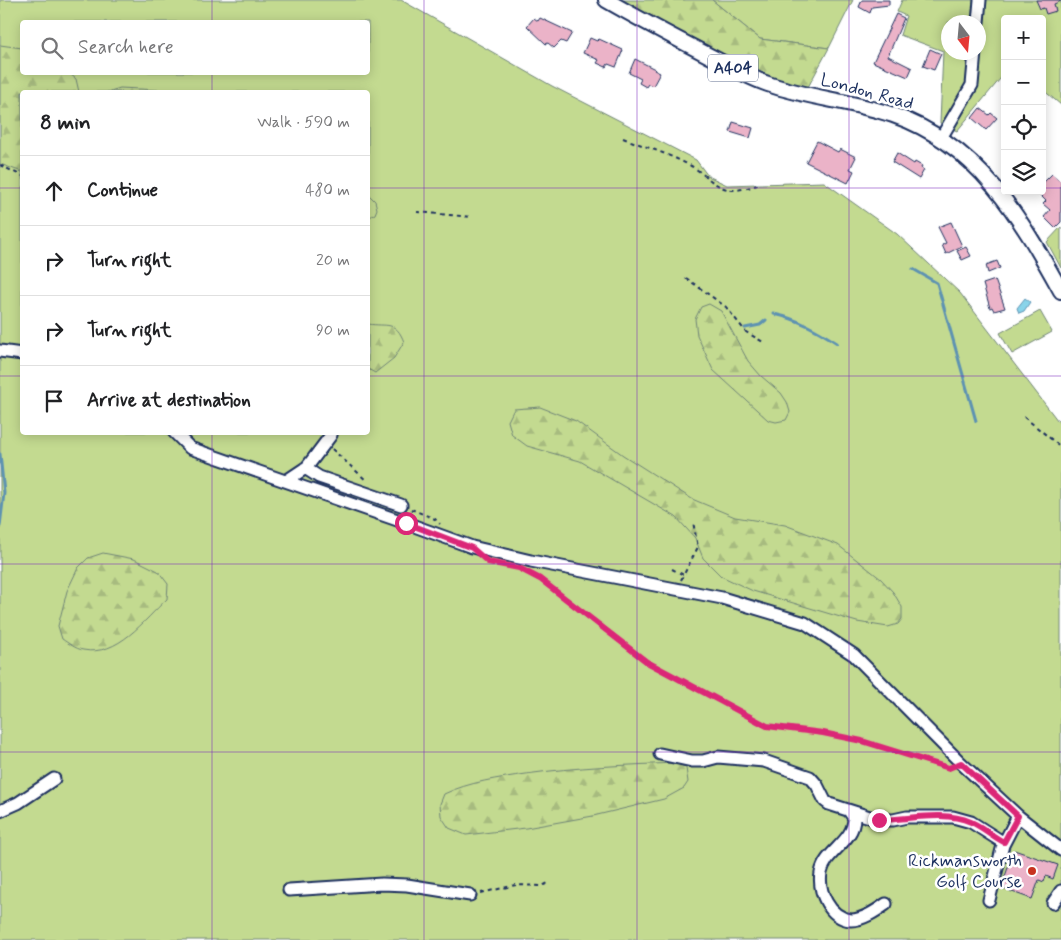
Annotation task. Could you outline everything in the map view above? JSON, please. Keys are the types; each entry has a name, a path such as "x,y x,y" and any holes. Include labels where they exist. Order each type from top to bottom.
{"main road":[{"name":"London Road","path":"606,0 681,41 766,83 798,93 892,115 941,138 959,151 991,182 1015,214 1061,291"}],"lane":[{"path":"979,15 980,0"},
{"path":"941,138 972,84 974,60"},
{"path":"0,351 20,354"},
{"path":"177,435 190,448 472,548 722,598 805,623 854,655 961,763 1018,816 1061,850"},
{"path":"286,482 305,468 330,436"},
{"path":"305,468 319,477 401,505"},
{"path":"660,754 692,762 718,757 750,759 771,763 810,777 817,785 824,801 849,811 879,820 907,817 953,817 971,822 1004,842"},
{"path":"0,811 18,803 54,779"},
{"path":"849,811 854,818 853,828 828,859 821,871 823,897 836,914 851,920 861,918 886,904"},
{"path":"989,900 1004,842 1018,816"},
{"path":"289,890 398,885 470,895"},
{"path":"1053,903 1061,890"}],"path":[{"path":"623,138 684,162 700,171 712,182 727,189 743,189 761,184"},
{"path":"0,165 20,175"},
{"path":"416,212 472,217"},
{"path":"686,278 726,307 746,332 766,343"},
{"path":"1024,417 1061,447"},
{"path":"330,436 367,481"},
{"path":"401,505 435,520 440,525"},
{"path":"677,589 698,547 693,522"},
{"path":"672,569 684,575"},
{"path":"526,571 540,579 647,662 767,726 823,733 862,741 949,768 961,763"},
{"path":"470,895 516,885 542,886 548,883"}],"green space":[{"path":"0,0 401,0 552,86 696,160 708,176 727,185 824,182 897,234 960,293 1061,425 1061,940 0,940"},
{"path":"619,0 712,0 760,39 829,48 807,89 774,80"},
{"path":"712,0 853,0 829,48 760,39"},
{"path":"902,0 1061,0 1061,105 1046,92 1046,15 1001,15 1001,78 957,131 940,123 943,60 986,60 986,15 941,15 941,50 900,35 906,16 897,12"},
{"path":"0,45 20,48 20,75 71,75 76,79 79,90 20,90 20,171 0,164"},
{"path":"120,88 158,90 114,90"},
{"path":"370,196 375,201 377,209 375,214 370,217"},
{"path":"1061,227 1061,268 1047,242"},
{"path":"709,304 721,311 748,361 761,376 781,393 787,402 790,412 786,420 776,422 768,420 713,370 697,335 695,319 701,307"},
{"path":"1040,311 1052,332 1012,354 1000,333"},
{"path":"370,324 394,327 398,330 404,342 394,358 375,373 370,370"},
{"path":"540,407 576,421 623,455 692,499 735,517 785,525 838,545 881,579 893,592 902,607 902,619 898,624 888,627 857,622 753,591 721,576 703,558 695,538 676,517 580,461 527,446 512,435 508,421 514,409"},
{"path":"103,553 134,559 158,571 168,584 167,599 130,635 119,642 108,648 96,651 83,650 62,639 58,626 67,591 78,568 88,558"},
{"path":"677,763 686,768 688,782 684,788 664,799 593,816 526,828 466,835 449,828 441,816 440,804 444,794 484,781 564,770"}],"water":[{"path":"1025,298 1030,302 1024,311 1019,313 1017,308"}],"building":[{"path":"862,0 889,0 889,5 872,7 870,13 859,7"},
{"path":"1036,0 1061,1 1054,4 1056,11 1046,14 1044,8 1040,9"},
{"path":"896,14 904,18 888,56 912,68 908,77 873,62"},
{"path":"534,18 538,21 540,18 572,33 566,43 561,41 554,48 548,43 546,44 527,26"},
{"path":"590,38 597,41 599,39 623,50 616,67 608,64 606,67 597,63 599,60 583,53"},
{"path":"930,49 941,54 934,70 923,66"},
{"path":"635,59 660,73 653,86 648,84 646,87 639,83 641,79 629,73"},
{"path":"980,108 997,118 986,130 972,118"},
{"path":"733,122 753,128 750,138 730,132"},
{"path":"817,141 838,152 840,149 856,157 850,169 854,171 848,183 806,162"},
{"path":"897,153 914,164 915,162 922,166 921,168 924,170 919,179 892,162"},
{"path":"1052,174 1061,182 1061,222 1055,228 1044,217 1050,210 1043,204 1046,201 1040,195 1046,195 1046,180"},
{"path":"951,222 962,246 946,254 942,245 946,243 938,227"},
{"path":"966,247 971,256 962,260 957,251"},
{"path":"997,261 1000,268 988,273 986,265"},
{"path":"995,280 1005,308 994,311 992,307 990,308 983,284"},
{"name":"Rickmansworth Golf Course","path":"1014,850 1058,865 1053,879 1046,876 1044,882 1039,880 1032,899 1001,888"}],"waterway":[{"path":"913,269 937,283 976,421"},
{"path":"774,314 807,326 837,343"},
{"path":"745,328 760,325 766,320"},
{"path":"0,454 4,493 0,526"}],"place":[{"name":"Rickmansworth Golf Course","path":"1032,871"}],"route":[{"path":"406,523 472,548 488,562 519,568 540,579 647,662 767,726 823,733 862,741 949,768 961,763 1018,816 1004,842 971,822 953,817 907,817 879,820"}]}
